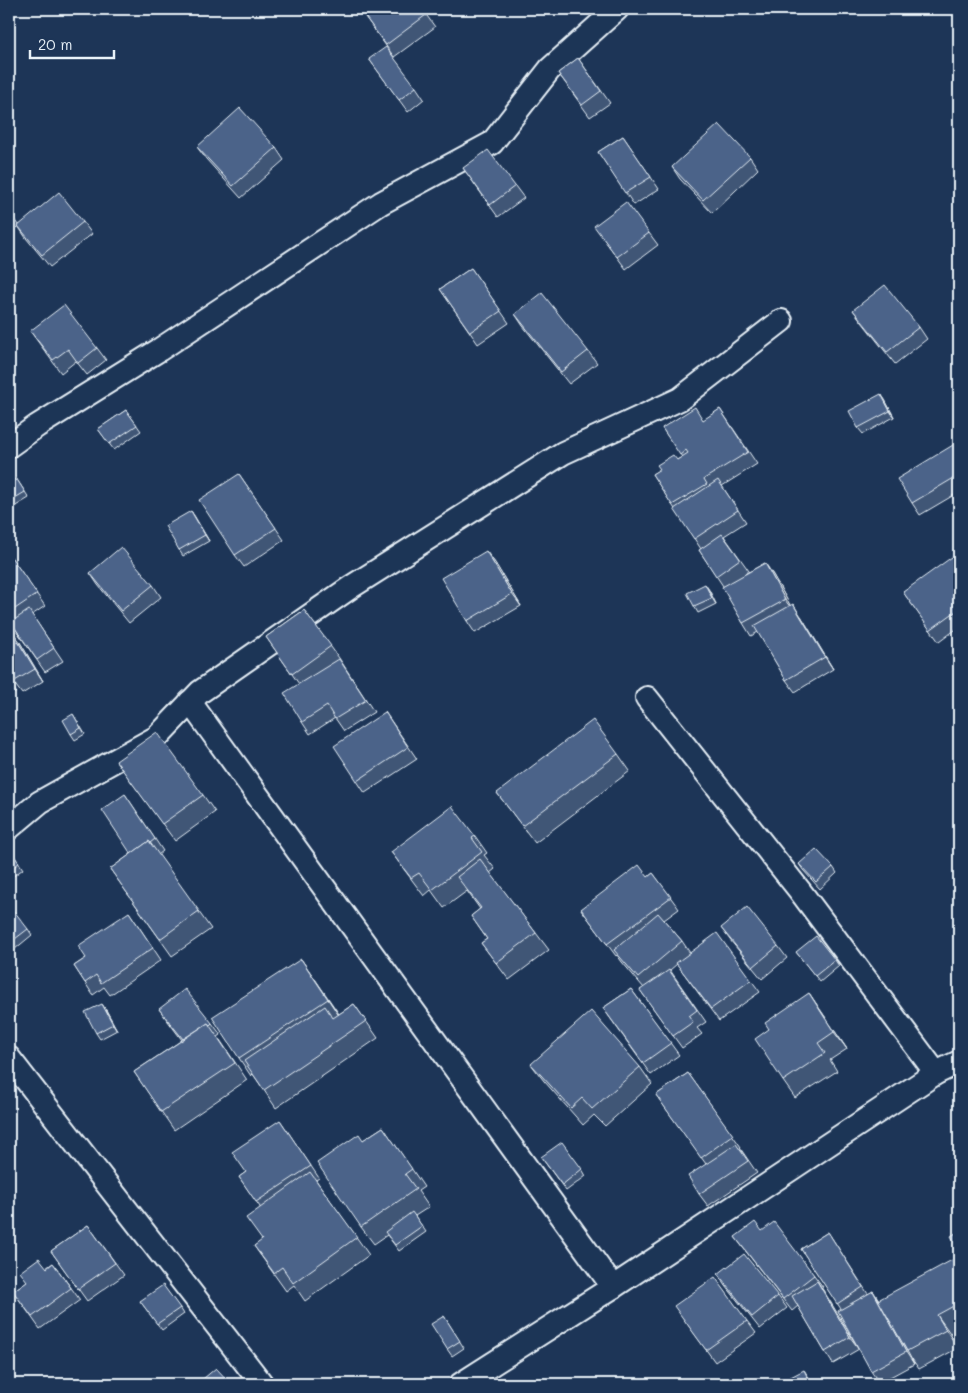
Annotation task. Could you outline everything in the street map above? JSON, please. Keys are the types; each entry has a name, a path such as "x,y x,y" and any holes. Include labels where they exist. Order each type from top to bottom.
{"street":[{"path":"9,446 37,426 159,350 381,202 492,142 550,69 616,9"},
{"path":"9,828 40,802 157,737 200,692 352,587 563,453 680,399 781,321"},
{"path":"647,698 800,891 936,1073"},
{"path":"190,702 613,1287"},
{"path":"9,1058 262,1384"},
{"path":"461,1384 613,1287 936,1073 959,1062"}],"building":[{"path":"370,9 422,9 426,15 386,45 363,14"},
{"path":"386,47 416,87 399,100 369,59"},
{"path":"578,58 601,91 582,105 558,73"},
{"path":"240,108 276,148 233,186 197,147"},
{"path":"719,124 750,157 703,200 672,167"},
{"path":"623,136 651,177 625,193 598,152"},
{"path":"488,150 515,186 490,205 463,168"},
{"path":"59,192 83,222 42,255 18,226"},
{"path":"626,202 649,233 617,257 594,226"},
{"path":"471,268 501,311 470,332 440,289"},
{"path":"885,285 919,327 887,352 853,310"},
{"path":"542,293 588,351 561,372 515,314"},
{"path":"64,305 97,348 78,363 68,349 53,360 30,331"},
{"path":"881,394 890,411 858,428 849,411"},
{"path":"695,407 703,420 720,409 748,452 704,479 707,484 672,505 652,474 660,469 657,465 673,455 677,460 688,453 686,450 680,455 662,428"},
{"path":"126,410 137,425 109,444 98,429"},
{"path":"958,442 959,475 912,503 897,479"},
{"path":"239,474 276,528 235,555 199,500"},
{"path":"16,478 25,492 10,501 9,483"},
{"path":"718,480 738,510 694,539 674,509"},
{"path":"191,511 205,535 179,550 165,526"},
{"path":"722,534 740,559 716,576 699,550"},
{"path":"121,547 153,585 121,611 90,573"},
{"path":"486,551 512,594 467,621 441,578"},
{"path":"9,554 37,594 9,613"},
{"path":"952,557 959,568 959,609 930,630 903,592"},
{"path":"765,563 785,600 743,623 722,587"},
{"path":"705,584 712,598 694,606 687,593"},
{"path":"793,604 825,657 786,680 754,626"},
{"path":"29,610 54,648 37,660 11,622"},
{"path":"304,610 331,646 292,674 266,637"},
{"path":"9,627 35,669 13,682 9,675"},
{"path":"339,659 366,700 335,719 327,706 302,722 284,693"},
{"path":"385,712 408,747 357,781 334,746"},
{"path":"73,714 81,728 71,734 63,720"},
{"path":"593,720 618,754 522,826 497,793"},
{"path":"157,732 203,795 162,824 116,761"},
{"path":"125,794 155,839 131,854 102,810"},
{"path":"452,806 475,836 472,838 482,852 432,890 419,873 411,878 391,852"},
{"path":"149,841 199,911 160,939 110,869"},
{"path":"9,848 19,863 9,870"},
{"path":"816,849 833,867 816,882 799,864"},
{"path":"480,859 536,933 496,963 481,943 487,939 471,916 481,908 457,877"},
{"path":"639,865 648,877 653,873 671,897 607,944 581,909"},
{"path":"747,907 778,946 753,967 721,928"},
{"path":"14,911 28,929 11,942 9,940 9,915"},
{"path":"129,912 153,948 101,983 96,975 85,983 74,966 86,958 78,946"},
{"path":"658,913 682,941 638,978 614,950"},
{"path":"717,933 751,980 711,1009 676,963"},
{"path":"816,936 835,960 815,976 796,952"},
{"path":"301,959 328,999 239,1058 212,1017"},
{"path":"669,970 697,1010 689,1016 693,1022 673,1036 640,990"},
{"path":"185,989 212,1023 210,1025 208,1023 183,1039 159,1009"},
{"path":"631,989 671,1043 643,1063 603,1008"},
{"path":"809,993 834,1032 818,1043 825,1053 783,1081 755,1039 769,1029 765,1023"},
{"path":"102,1004 113,1024 96,1033 85,1012"},
{"path":"354,1004 366,1021 264,1090 244,1061 325,1006 333,1018"},
{"path":"591,1011 640,1067 592,1109 582,1098 571,1108 531,1064"},
{"path":"208,1023 235,1063 161,1112 134,1072"},
{"path":"688,1073 733,1135 701,1158 656,1095"},
{"path":"280,1120 311,1166 256,1202 239,1177 246,1172 232,1152"},
{"path":"383,1127 412,1169 405,1174 416,1189 361,1227 317,1163 359,1134 363,1140"},
{"path":"562,1142 582,1169 562,1185 541,1157"},
{"path":"736,1144 748,1161 699,1194 688,1176"},
{"path":"310,1172 357,1237 293,1283 282,1267 274,1273 254,1246 262,1240 246,1218"},
{"path":"412,1212 422,1226 395,1245 385,1232"},
{"path":"755,1222 762,1231 774,1222 814,1275 783,1299 735,1237"},
{"path":"88,1225 115,1263 78,1289 51,1251"},
{"path":"959,1231 959,1249 951,1236"},
{"path":"828,1232 863,1287 837,1304 801,1249"},
{"path":"744,1254 778,1296 752,1317 718,1274"},
{"path":"39,1258 47,1268 53,1263 71,1288 32,1317 13,1291 27,1281 20,1272"},
{"path":"952,1260 959,1274 959,1303 937,1315 946,1330 907,1351 878,1300"},
{"path":"715,1277 747,1321 706,1350 674,1306"},
{"path":"817,1281 850,1337 825,1352 792,1296"},
{"path":"163,1285 180,1308 157,1324 140,1301"},
{"path":"873,1291 906,1352 871,1371 838,1311"},
{"path":"444,1316 460,1341 447,1349 431,1324"},
{"path":"216,1368 231,1384 197,1384"},
{"path":"804,1370 811,1384 785,1384 783,1381"}]}
